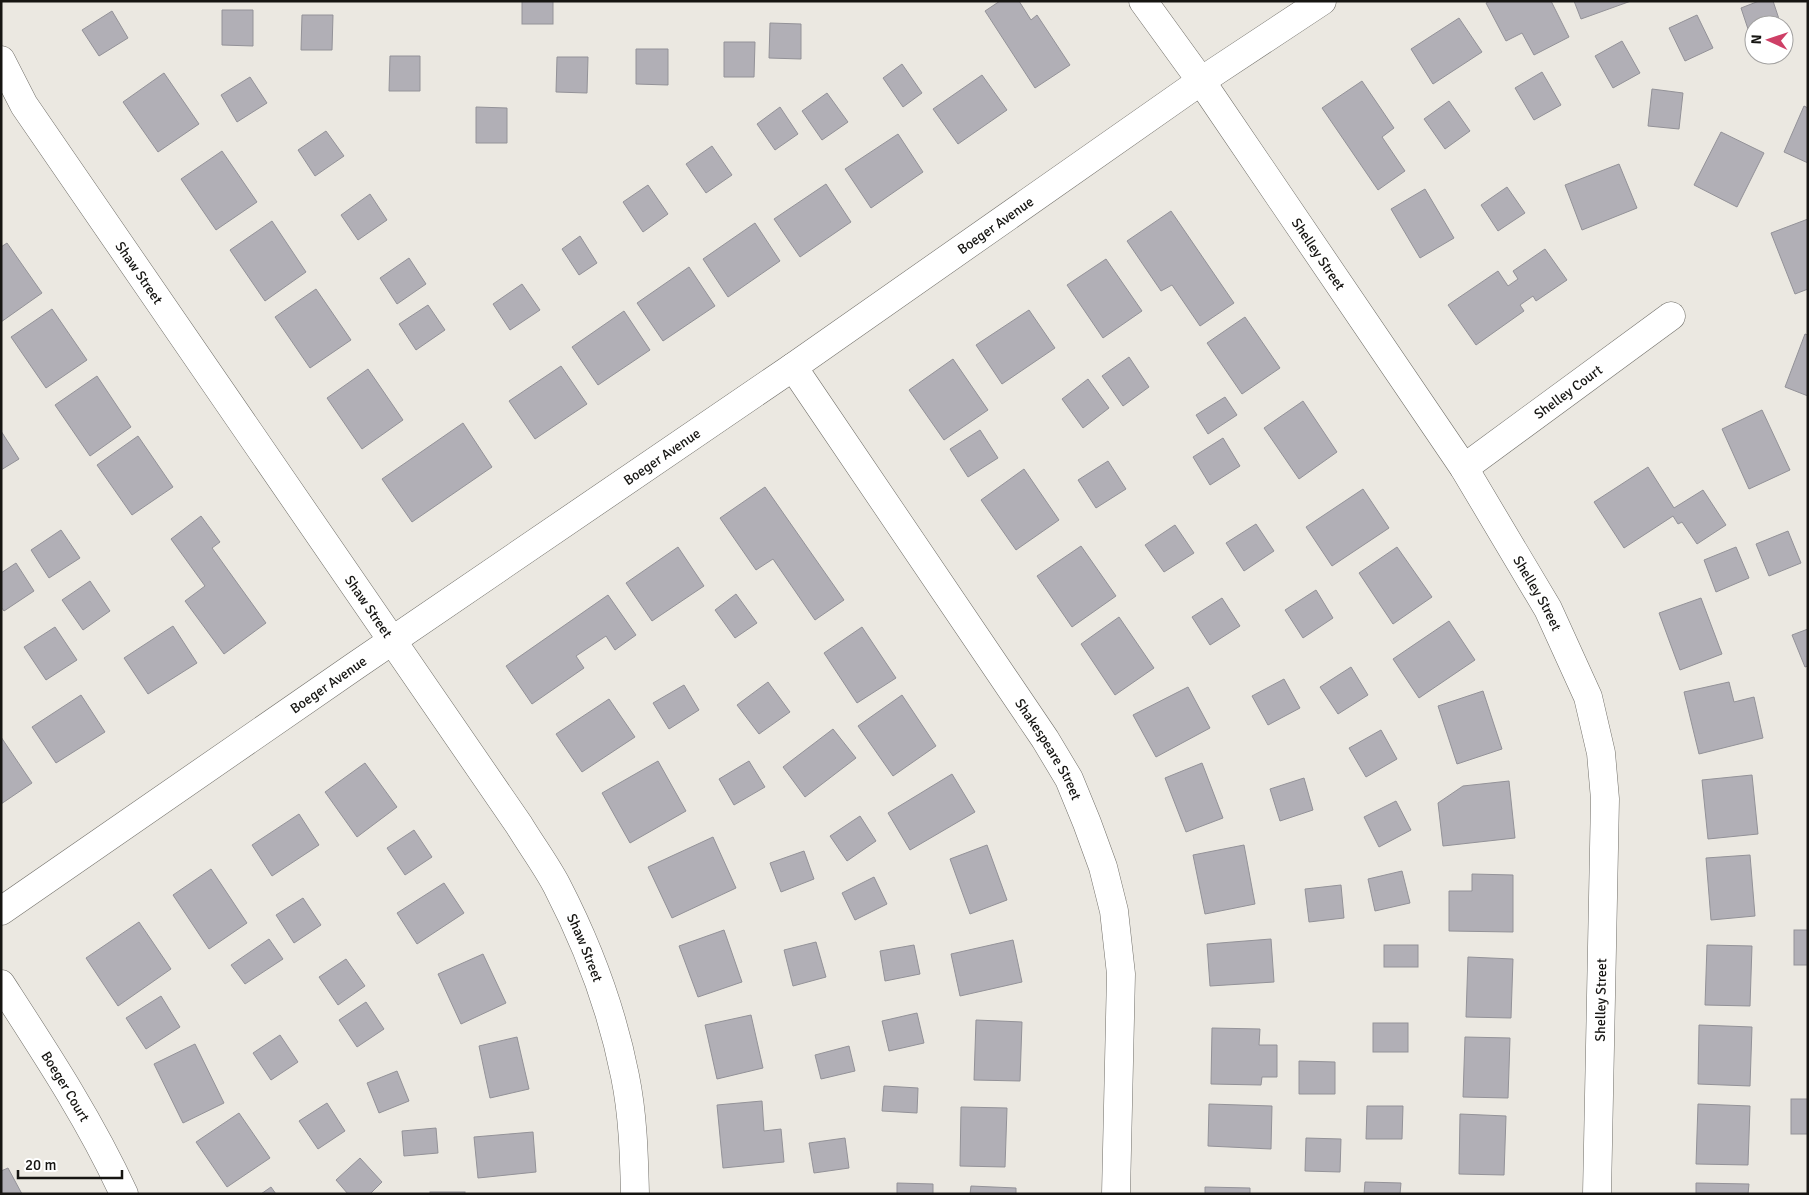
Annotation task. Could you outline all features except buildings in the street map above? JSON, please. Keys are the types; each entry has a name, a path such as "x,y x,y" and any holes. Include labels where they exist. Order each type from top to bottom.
{"street":[{"name":"Shelley Street","path":"1143,1 1201,80 1464,468 1548,609 1588,697 1601,753 1605,800 1598,1194"},
{"name":"Boeger Avenue","path":"1,911 392,640 793,367 1201,80 1322,1"},
{"name":"Shaw Street","path":"1,60 24,105 519,825 557,885 587,952 608,1007 626,1077 633,1139 635,1194"},
{"name":"Shelley Court","path":"1464,468 1671,316"},
{"name":"Shakespeare Street","path":"793,367 1045,739 1068,779 1103,867 1114,911 1121,974 1116,1194"},
{"name":"Boeger Court","path":"1,984 76,1101 105,1153 124,1194"}]}
